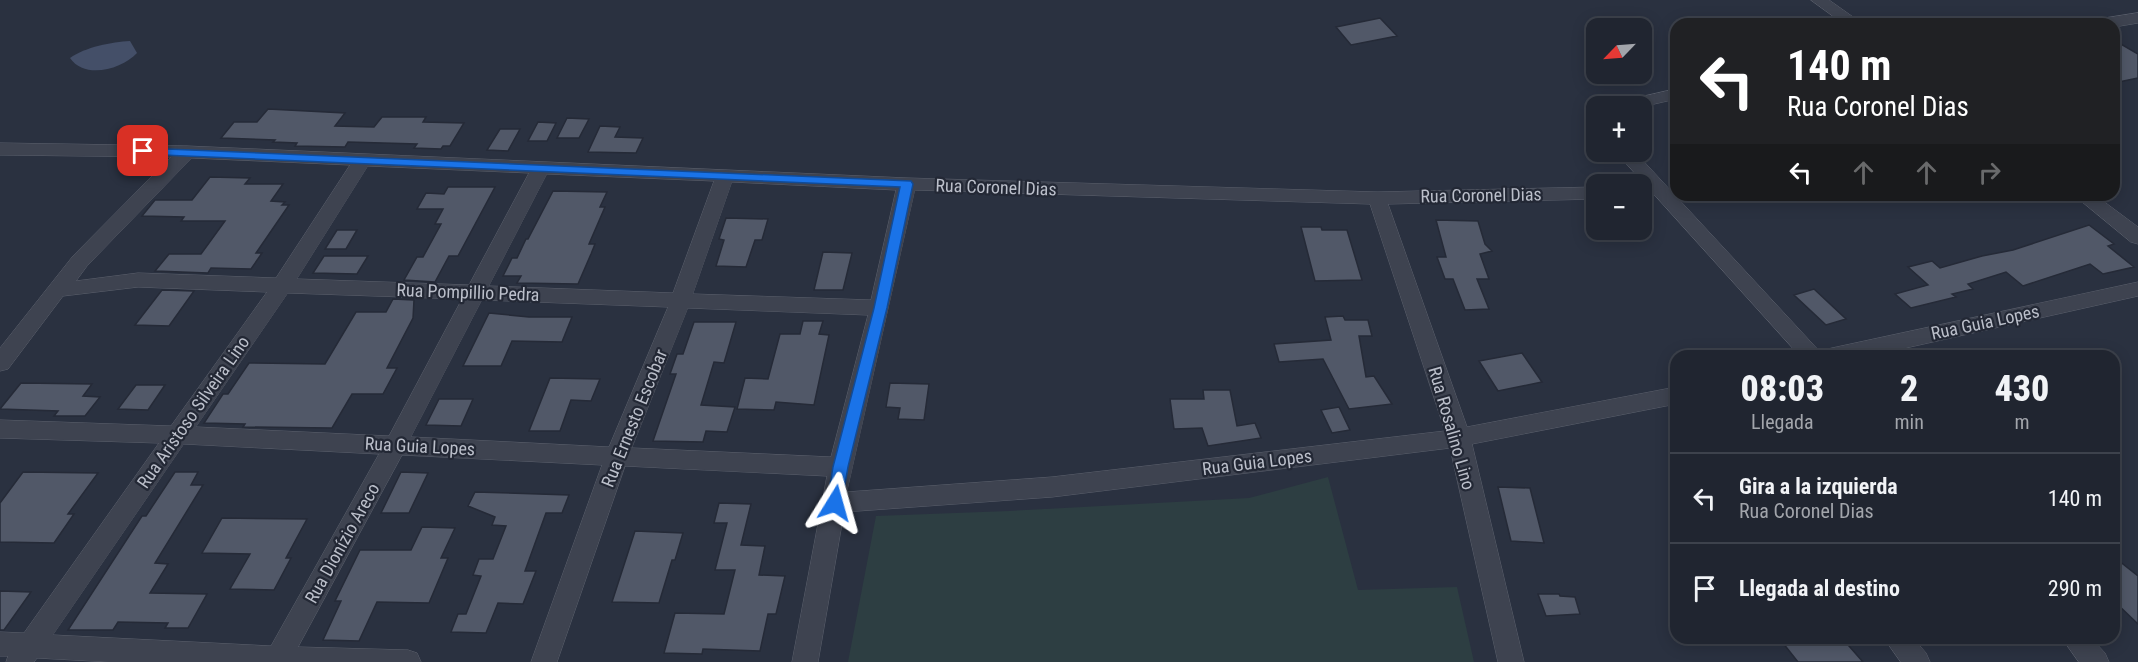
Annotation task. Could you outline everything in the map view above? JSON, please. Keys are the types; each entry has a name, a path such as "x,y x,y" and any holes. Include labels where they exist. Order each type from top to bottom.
{"street":[{"path":"1819,0 1846,18"},
{"path":"2120,21 2138,18"},
{"path":"1652,100 1670,95"},
{"name":"Rua Coronel Dias","path":"0,149 187,152 907,184 1377,198 1586,193"},
{"path":"0,363 80,261 187,152"},
{"name":"Rua Aristoso Silveira Lino","path":"25,653 283,284 363,159"},
{"path":"1635,162 1670,201"},
{"name":"Rua Dionízio Areco","path":"277,660 396,445 541,168"},
{"name":"Rua Ernesto Escobar","path":"544,662 617,456 681,300 725,175"},
{"path":"805,662 840,467 880,308 907,184"},
{"path":"1652,192 1662,192"},
{"name":"Rua Rosalino Lino","path":"1377,198 1459,438 1511,662"},
{"path":"1670,201 1807,350"},
{"path":"2092,201 2138,237"},
{"name":"Rua Pompillio Pedra","path":"57,290 138,280 880,308"},
{"name":"Rua Guia Lopes","path":"1859,350 2138,289"},
{"name":"Rua Guia Lopes","path":"835,503 1052,487 1459,438 1670,395"},
{"name":"Rua Guia Lopes","path":"0,429 176,435 840,467"},
{"path":"0,644 25,653 408,662"},
{"path":"1902,644 1917,662"},
{"path":"2080,644 2096,662"}],"shaded area":[{"path":"1328,477 1358,590 1457,587 1474,662 848,662 876,516 1249,498"}],"water":[{"path":"130,41 137,53 122,64 104,70 85,69 70,58 99,46"}],"building":[{"path":"1380,18 1397,36 1351,45 1336,27"},
{"path":"2120,44 2138,54 2138,78 2120,82"},
{"path":"268,109 345,113 335,126 374,127 382,117 426,117 423,122 464,123 450,146 443,146 441,149 414,148 417,144 348,142 345,147 295,146 297,143 273,142 275,140 221,138 234,122 257,122"},
{"path":"567,118 589,119 579,138 557,138"},
{"path":"538,122 556,123 547,141 528,141"},
{"path":"600,126 620,127 615,137 643,138 636,153 588,152"},
{"path":"500,129 520,129 508,151 487,150"},
{"path":"210,177 250,178 245,184 283,184 271,201 285,202 282,205 289,205 256,253 262,253 251,269 211,268 208,273 155,271 169,254 201,254 225,221 181,221 184,217 142,216 155,200 192,200"},
{"path":"448,187 495,187 458,256 449,256 435,282 404,280 417,257 423,257 441,224 435,224 443,209 417,209 426,193 444,194"},
{"path":"553,191 607,192 600,207 605,207 589,244 595,244 578,284 517,283 521,276 503,276 512,258 517,258"},
{"path":"726,218 768,219 762,240 755,240 746,267 716,266 724,240 719,239"},
{"path":"1436,220 1478,221 1485,244 1492,251 1480,254 1489,279 1477,279 1489,309 1465,310 1453,279 1445,279 1437,257 1446,257"},
{"path":"2089,225 2114,244 2108,246 2134,267 2103,274 2090,264 2023,286 2006,272 1968,284 1973,289 1952,294 1956,297 1911,308 1895,294 1928,285 1908,267 1932,261 1940,268 2013,250"},
{"path":"1301,227 1347,230 1362,280 1315,281"},
{"path":"337,230 357,230 346,249 325,249"},
{"path":"823,252 852,253 843,290 814,290"},
{"path":"324,256 368,256 357,274 313,273"},
{"path":"1814,289 1846,319 1826,325 1794,295"},
{"path":"162,290 194,291 169,326 135,325"},
{"path":"393,299 414,300 413,318 387,368 397,368 383,394 352,394 332,428 243,427 245,424 204,423 223,394 228,394 249,363 325,364 356,312 386,312"},
{"path":"489,313 529,317 572,317 562,342 512,341 501,366 463,366"},
{"path":"1343,316 1345,320 1368,320 1372,336 1359,336 1366,377 1374,376 1392,404 1349,409 1323,359 1279,362 1274,344 1331,340 1325,317"},
{"path":"803,321 823,321 819,334 829,335 814,405 776,402 774,410 737,409 745,378 768,379 780,334 800,334"},
{"path":"694,322 736,322 724,363 714,362 701,405 735,407 727,432 706,431 703,442 653,441 676,374 670,374 677,354 683,354"},
{"path":"1522,353 1542,382 1498,391 1479,361"},
{"path":"550,378 600,379 591,401 571,400 560,431 529,431"},
{"path":"21,383 92,384 83,396 100,397 85,416 54,416 58,411 0,409"},
{"path":"890,383 929,384 924,420 898,419 900,408 886,407"},
{"path":"136,385 165,385 148,410 118,409"},
{"path":"1203,390 1230,390 1237,426 1255,423 1261,438 1208,446 1202,428 1174,429 1170,399 1204,399"},
{"path":"439,399 473,399 461,426 426,425"},
{"path":"1339,407 1350,430 1332,433 1321,410"},
{"path":"23,472 98,473 68,514 74,514 54,543 0,542 0,503"},
{"path":"175,472 198,472 191,485 203,485 155,563 168,564 150,593 207,594 188,628 165,628 168,623 118,622 113,630 68,630 142,516 146,516"},
{"path":"401,472 428,473 409,513 381,513"},
{"path":"1498,487 1530,488 1544,543 1511,541"},
{"path":"475,492 569,495 562,513 546,513 525,571 536,571 523,604 498,603 486,633 451,632 458,614 466,614 481,576 473,575 479,559 493,559 506,526 492,525 495,517 468,506"},
{"path":"719,503 751,504 741,545 765,546 759,575 785,576 776,614 768,614 760,651 703,649 702,654 664,653 675,613 724,614 735,570 715,570 727,523 714,523"},
{"path":"222,518 307,519 286,558 291,558 274,590 230,589 250,554 202,553"},
{"path":"422,527 455,528 441,558 448,558 429,603 377,602 359,641 323,640 341,601 335,601 360,550 411,550"},
{"path":"635,531 683,533 659,603 612,602"},
{"path":"2120,562 2138,576 2138,624 2120,607"},
{"path":"0,591 31,592 4,630 0,630"},
{"path":"1538,594 1575,597 1580,614 1546,616"},
{"path":"1784,644 1847,644 1863,662 1798,662"}],"route":[{"path":"143,151 907,184 880,308 840,467 835,503"}]}
